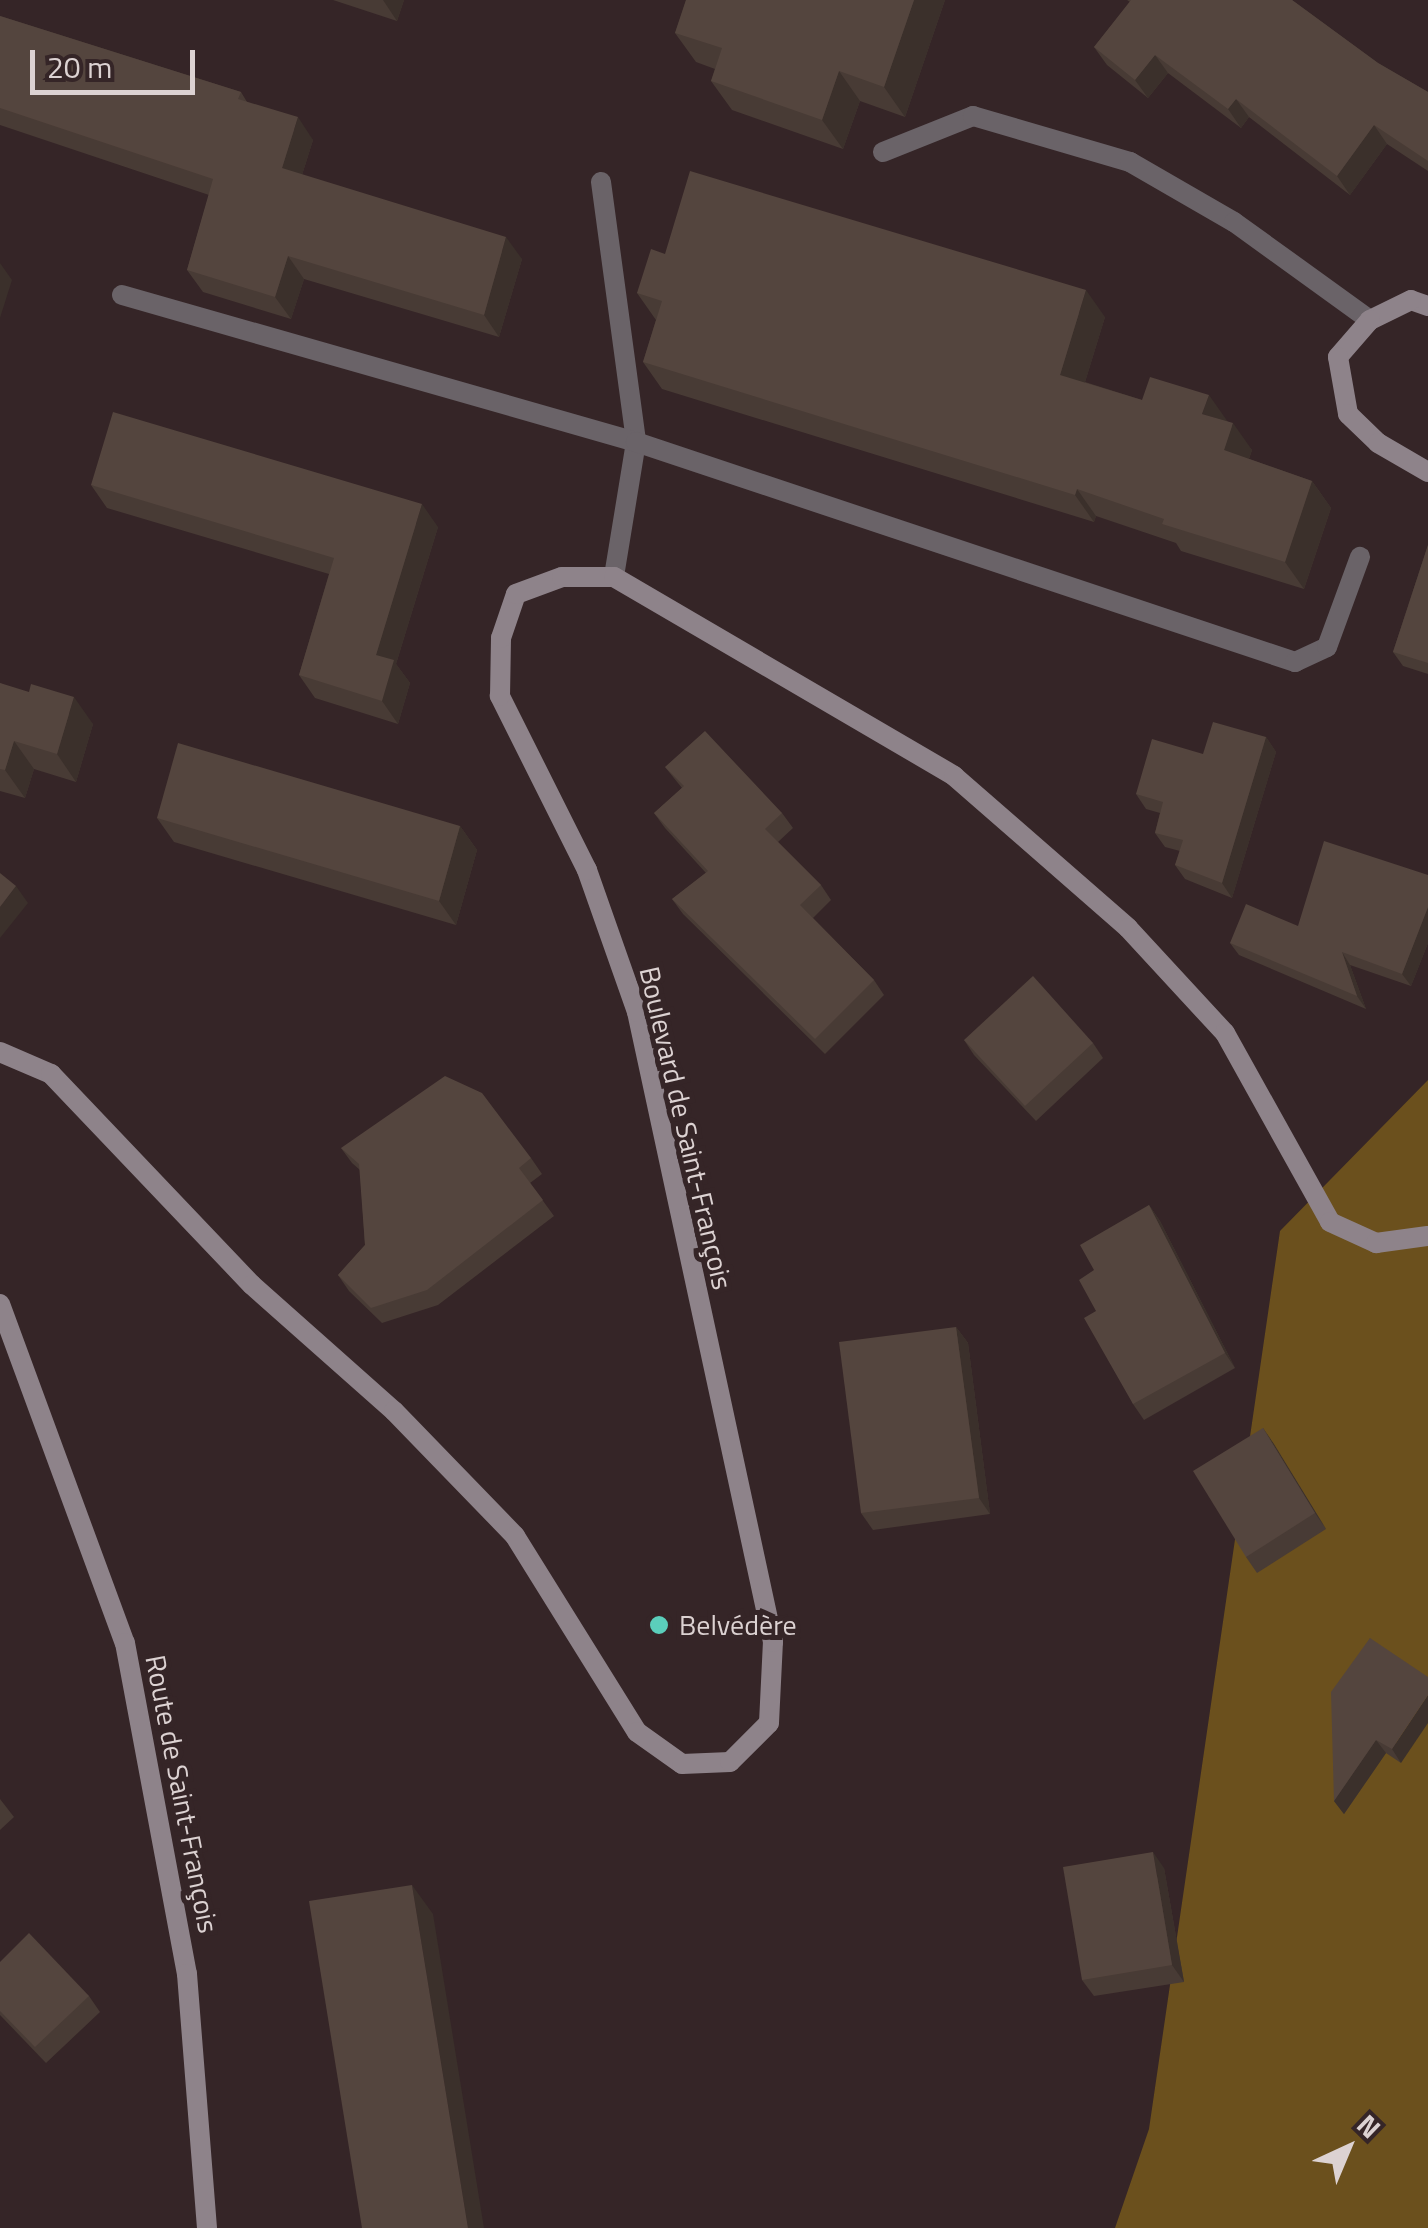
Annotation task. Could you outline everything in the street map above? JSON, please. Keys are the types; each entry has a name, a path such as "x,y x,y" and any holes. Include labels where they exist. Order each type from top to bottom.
{"main road":[{"path":"1428,306 1411,300 1370,320 1338,358 1348,414 1378,444 1428,472"},
{"name":"Boulevard de Saint-François","path":"0,1052 51,1074 252,1284 394,1410 516,1536 637,1732 682,1764 730,1762 769,1723 773,1642 636,1012 588,870 500,696 501,638 516,594 562,577 614,577"},
{"path":"614,577 954,776 1128,928 1225,1033 1330,1222 1376,1243 1428,1236"},
{"name":"Route de Saint-François","path":"0,1304 125,1642 162,1814 187,1974 207,2228"}],"lane":[{"path":"882,152 973,116 1130,162 1234,222 1370,320"},
{"path":"600,182 636,442 614,577"},
{"path":"122,295 636,442 1296,662 1328,647 1360,556"}],"shaded area":[{"path":"1428,1080 1428,2228 1115,2228 1149,2129 1280,1231"}],"building":[{"path":"686,0 914,0 884,87 839,71 822,120 711,81 722,48 675,33"},
{"path":"1131,0 1292,0 1378,63 1428,92 1428,161 1374,125 1337,176 1236,99 1228,109 1155,55 1135,80 1094,47"},
{"path":"0,16 241,92 238,99 298,117 282,168 506,237 484,315 288,256 275,297 187,270 213,179 0,108"},
{"path":"690,171 1086,290 1060,375 1142,400 1150,377 1209,395 1202,414 1233,423 1224,450 1312,481 1285,562 1162,524 1164,519 1077,489 1075,495 643,362 662,301 637,293 651,249 665,254"},
{"path":"113,412 422,504 376,655 394,660 382,701 299,675 334,558 91,485"},
{"path":"1428,545 1428,663 1393,652"},
{"path":"0,683 29,692 31,684 74,697 57,754 14,741 5,770 0,769"},
{"path":"1213,722 1266,737 1222,883 1175,865 1183,840 1155,833 1163,802 1136,794 1152,739 1203,754"},
{"path":"705,731 782,813 765,829 821,885 800,905 874,980 815,1039 672,899 708,871 654,813 684,786 665,767"},
{"path":"178,743 460,826 439,901 157,818"},
{"path":"1324,841 1428,875 1428,907 1402,974 1342,952 1357,996 1230,943 1246,904 1298,926"},
{"path":"0,873 16,886 0,907"},
{"path":"1033,976 1093,1043 1025,1106 964,1040"},
{"path":"445,1076 482,1093 531,1158 519,1168 543,1200 427,1290 371,1308 338,1275 365,1245 359,1164 341,1148"},
{"path":"1149,1205 1225,1353 1133,1404 1084,1318 1096,1311 1079,1280 1094,1270 1080,1245"},
{"path":"956,1327 979,1498 861,1513 839,1342"},
{"path":"1263,1428 1315,1513 1246,1557 1193,1471"},
{"path":"1370,1638 1428,1677 1428,1695 1392,1749 1376,1740 1334,1801 1331,1692"},
{"path":"1153,1852 1172,1965 1082,1980 1063,1867"},
{"path":"412,1885 468,2228 362,2228 309,1901"},
{"path":"29,1933 89,1996 35,2047 0,2011 0,1962"}],"place":[{"name":"Belvédère","path":"659,1625"}]}
